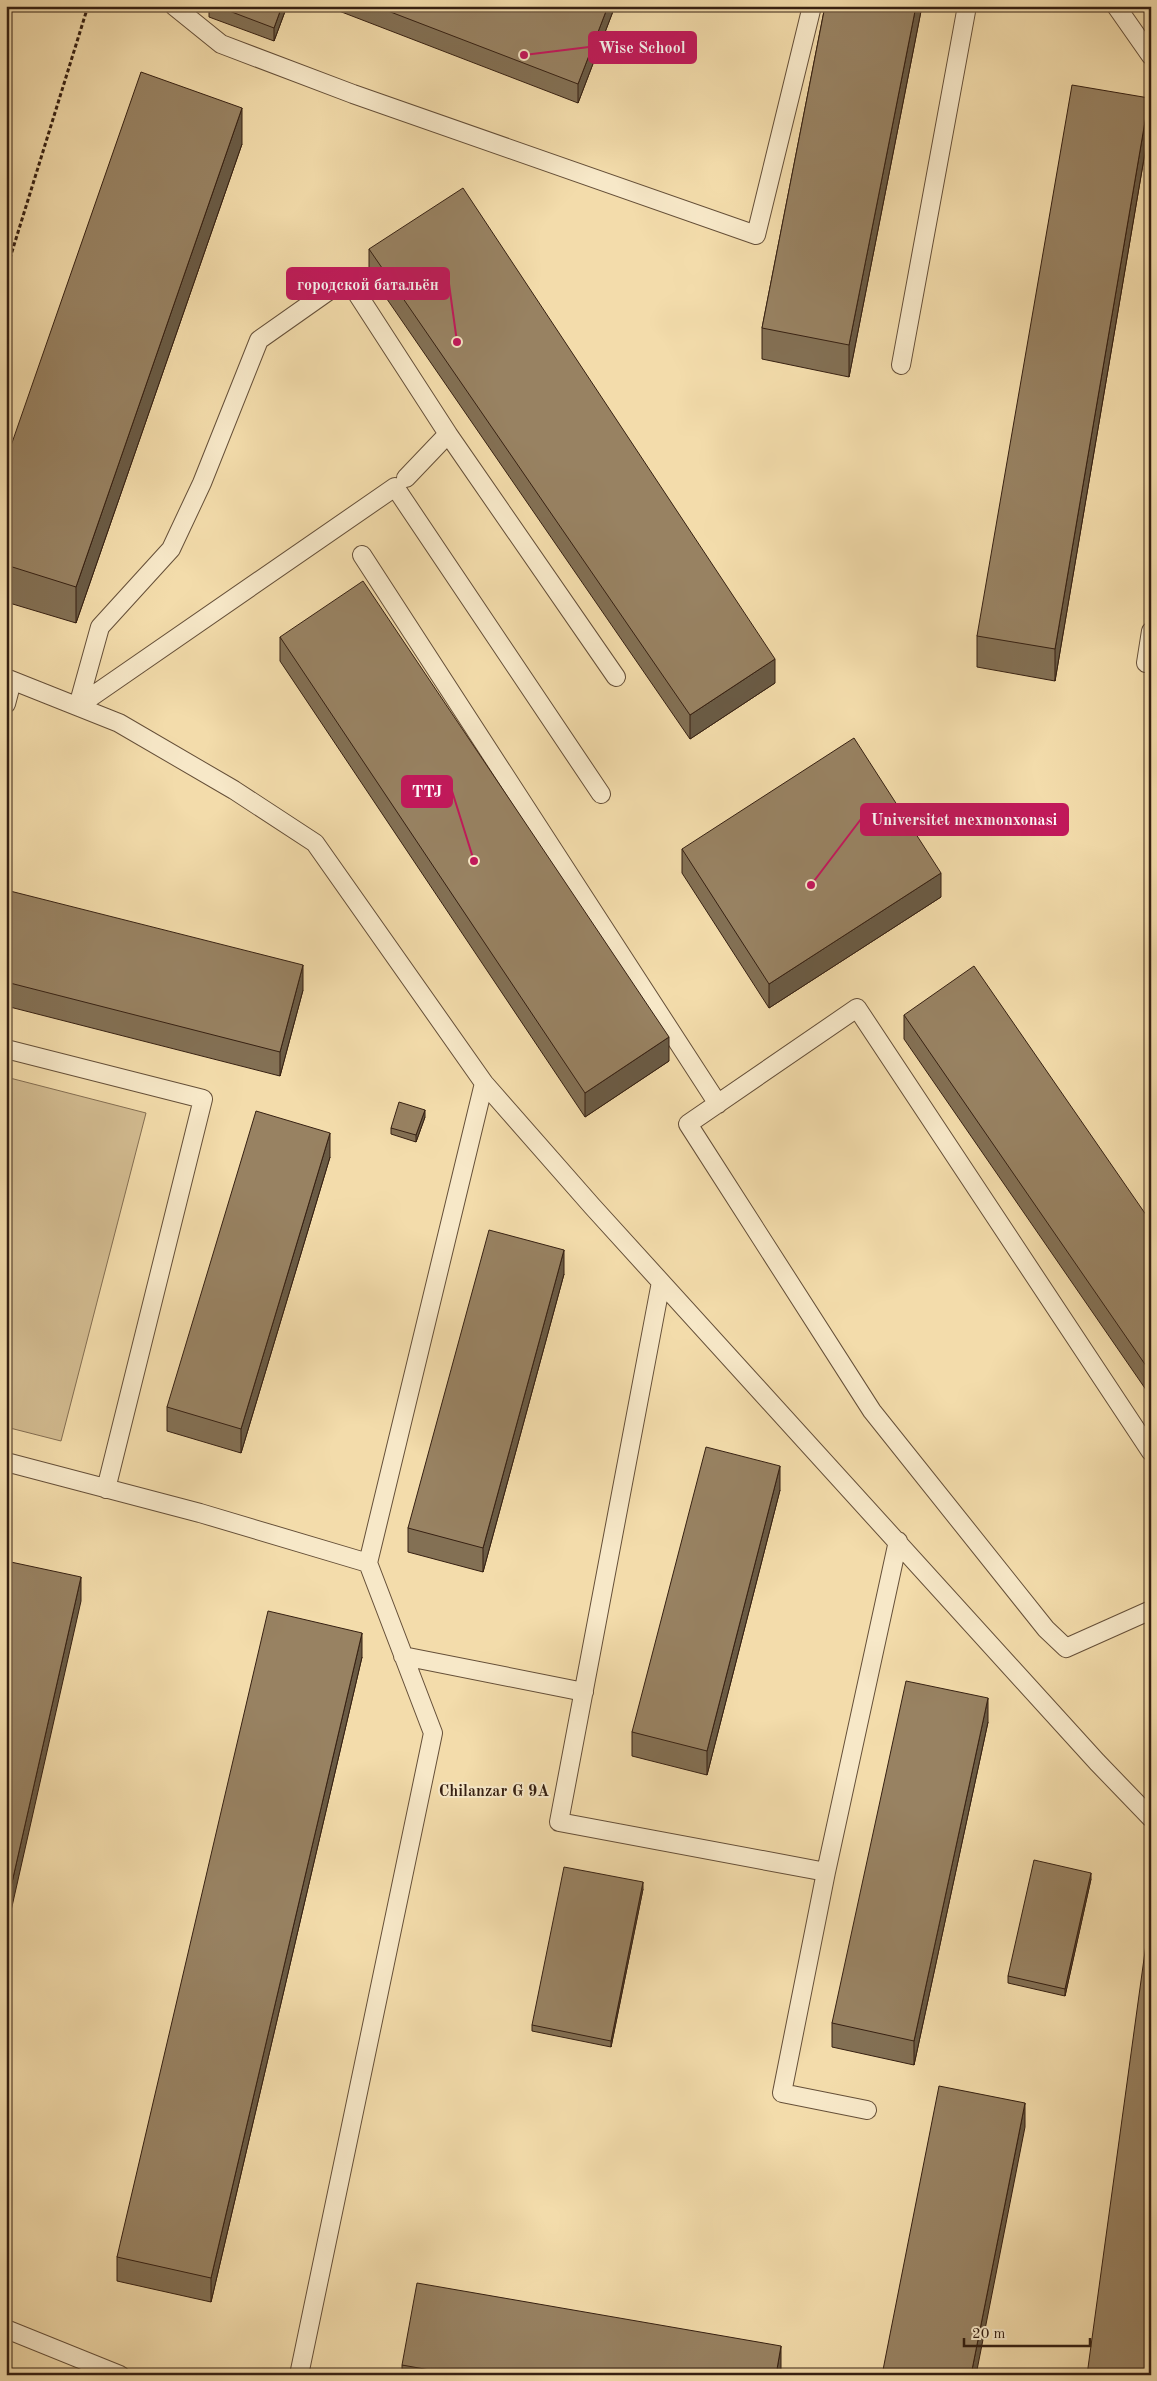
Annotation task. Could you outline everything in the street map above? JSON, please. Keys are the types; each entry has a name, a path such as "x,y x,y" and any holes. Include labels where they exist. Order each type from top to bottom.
{"lane":[{"path":"174,6 221,44 353,94 756,235 812,6"},
{"path":"901,365 967,6"},
{"path":"1116,6 1151,56"},
{"path":"78,706 100,627 171,549 202,483 258,340 348,278 448,434 616,677"},
{"path":"406,478 448,434"},
{"path":"78,706 395,486 601,794"},
{"path":"362,555 718,1104"},
{"path":"1146,663 1151,631"},
{"path":"6,704 9,680 119,723 234,790 315,843 484,1082 661,1282 1097,1762 1151,1818"},
{"path":"1151,1452 857,1008 688,1124 872,1411 1046,1629 1066,1648 1151,1610"},
{"path":"6,1049 203,1098 106,1489"},
{"path":"300,2375 432,1733 368,1563 484,1082"},
{"path":"661,1282 559,1822 826,1872"},
{"path":"6,1462 200,1514 368,1563"},
{"path":"867,2110 782,2093 826,1872 898,1541"},
{"path":"403,1656 584,1692"},
{"path":"6,2330 120,2375"}],"path":[{"path":"6,271 88,6"}],"shaded area":[{"path":"6,1077 146,1113 61,1441 6,1427"}],"building":[{"path":"216,6 282,6 274,28"},
{"path":"375,6 608,6 578,84"},
{"path":"825,6 916,6 849,345 762,328"},
{"path":"141,72 242,108 76,587 6,565 6,460"},
{"path":"1072,85 1149,98 1055,649 977,636"},
{"path":"463,188 775,659 690,715 369,249"},
{"path":"363,581 669,1037 585,1093 280,637"},
{"path":"854,738 941,873 769,984 682,849"},
{"path":"10,891 303,965 280,1052 6,982 6,906"},
{"path":"974,966 1151,1222 1151,1373 904,1015"},
{"path":"399,1102 425,1110 416,1135 391,1128"},
{"path":"256,1111 330,1133 241,1429 167,1407"},
{"path":"489,1230 564,1250 483,1548 408,1528"},
{"path":"706,1447 780,1466 707,1751 632,1732"},
{"path":"6,1561 81,1577 6,1909"},
{"path":"268,1611 362,1633 211,2278 117,2257"},
{"path":"906,1681 988,1698 914,2041 832,2023"},
{"path":"1034,1860 1091,1873 1065,1989 1008,1976"},
{"path":"564,1867 643,1882 611,2041 532,2025"},
{"path":"1150,1915 1151,2375 1087,2375"},
{"path":"939,2086 1025,2103 971,2375 882,2375"},
{"path":"417,2283 781,2346 776,2375 458,2375 402,2365"}],"place":[{"name":"Wise School","path":"524,55"},
{"name":"городской батальён","path":"457,342"},
{"name":"TTJ","path":"474,861"},
{"name":"Universitet mexmonxonasi","path":"811,885"}],"district":[{"name":"Chilanzar G 9A","path":"494,1792"}]}
